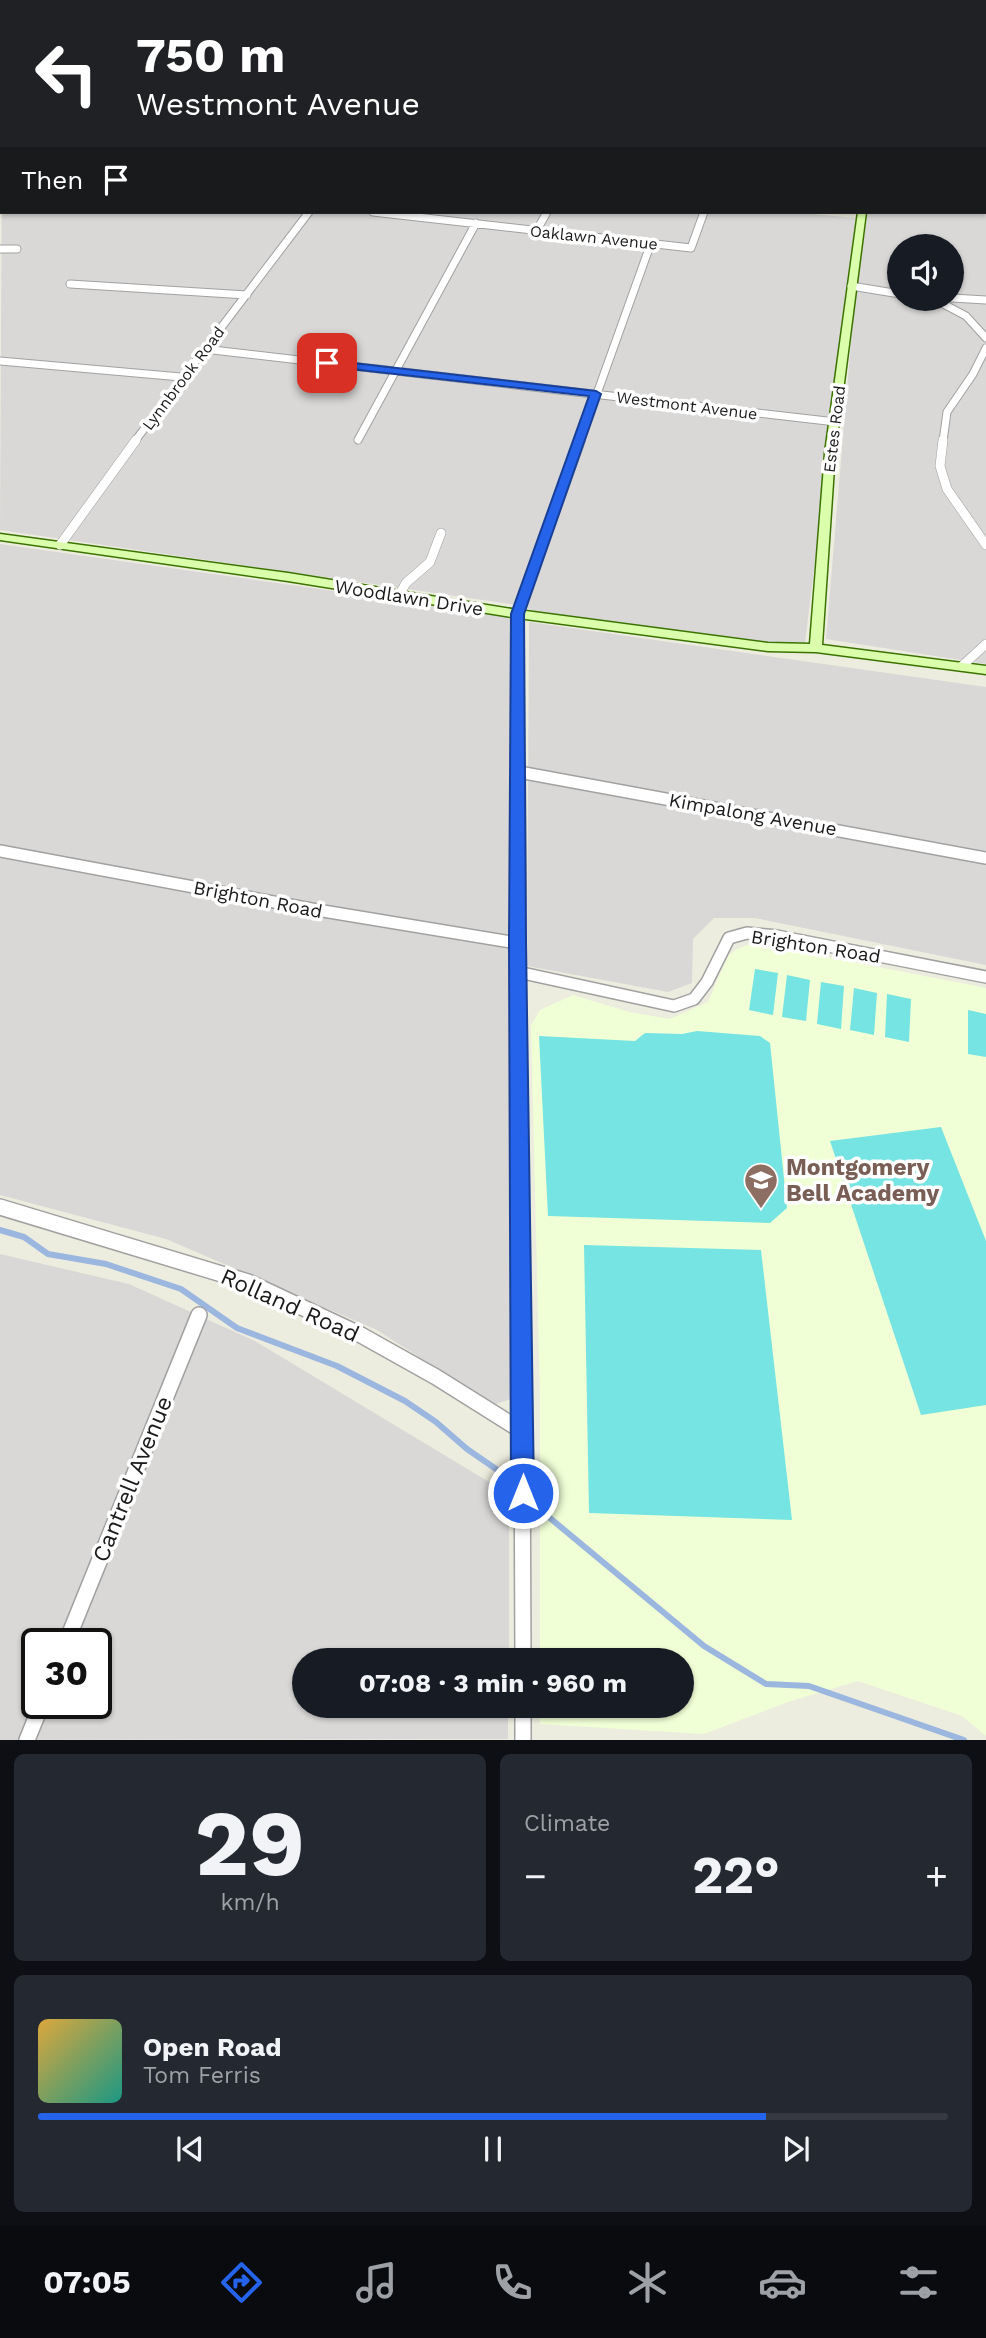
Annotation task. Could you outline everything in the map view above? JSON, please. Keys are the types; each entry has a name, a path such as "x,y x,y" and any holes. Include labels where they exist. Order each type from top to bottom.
{"main road":[{"name":"Estes Road","path":"816,648 830,453 836,422 850,286 862,214"},
{"name":"Woodlawn Drive","path":"0,537 518,614 768,647 816,648 986,670"}],"street":[{"name":"Lynnbrook Road","path":"60,545 181,377 308,214"},
{"name":"Oaklawn Avenue","path":"392,214 691,248 703,214"},
{"path":"537,230 546,214"},
{"path":"358,440 476,223"},
{"path":"523,1648 517,943 518,614 651,243"},
{"path":"0,249 17,250"},
{"path":"69,284 247,295"},
{"path":"850,286 887,292"},
{"path":"964,299 986,300"},
{"path":"957,311 966,316 986,338"},
{"path":"986,348 973,374 947,412 940,466 947,489 986,545"},
{"name":"Westmont Avenue","path":"204,349 836,422"},
{"path":"0,361 181,377"},
{"path":"399,595 406,583 430,562 441,533"},
{"path":"962,666 986,644"},
{"name":"Kimpalong Avenue","path":"519,772 986,858"},
{"name":"Brighton Road","path":"0,851 317,910 517,943"},
{"name":"Brighton Road","path":"518,972 674,1006 694,999 707,982 729,937 747,933 777,936 986,977"},
{"name":"Rolland Road","path":"0,1207 248,1282 361,1335 436,1377 522,1432"},
{"name":"Cantrell Avenue","path":"72,1628 199,1315"},
{"path":"523,1718 523,1740"},
{"path":"27,1740 36,1719"}],"shaded area":[{"path":"2,214 812,214 857,218 805,643 775,644 539,612 510,604 0,530"},
{"path":"868,214 986,214 986,664 826,639 855,294"},
{"path":"0,544 504,615 512,621 516,1381 511,1399 493,1405 377,1330 166,1239 0,1195"},
{"path":"529,622 986,687 986,965 755,918 714,918 693,939 692,983 668,992 527,966"},
{"name":"Montgomery Bell Academy","path":"754,943 986,988 986,1736 962,1716 858,1681 791,1701 704,1734 540,1724 540,1718 694,1718 694,1648 540,1648 540,1396 531,1025 540,1010 573,995 629,1012 670,1019 708,1002 728,956 737,949"},
{"path":"755,969 778,973 773,1015 749,1010"},
{"path":"787,975 810,980 806,1021 782,1017"},
{"path":"821,982 844,986 841,1029 817,1024"},
{"path":"854,988 877,993 874,1035 850,1030"},
{"path":"887,994 911,999 909,1042 885,1037"},
{"path":"968,1010 986,1014 986,1057 968,1054"},
{"path":"697,1031 760,1036 770,1043 787,1208 770,1223 548,1216 539,1036 635,1041 645,1033 682,1034"},
{"path":"941,1127 986,1241 986,1405 921,1415 830,1141"},
{"path":"584,1245 761,1250 792,1520 589,1513"},
{"path":"0,1254 129,1284 255,1341 509,1494 509,1648 292,1648 292,1718 508,1718 508,1739 0,1740"}],"waterway":[{"path":"0,1230 24,1237 48,1254 106,1264 181,1289 237,1328 337,1366 405,1401 436,1422 467,1449 496,1469 517,1491"},
{"path":"527,1499 704,1646 766,1684 809,1686 964,1740"}],"place":[{"name":"Montgomery Bell Academy","path":"761,1210"}],"route":[{"path":"327,363 596,394 518,614 517,943 523,1493"}]}
